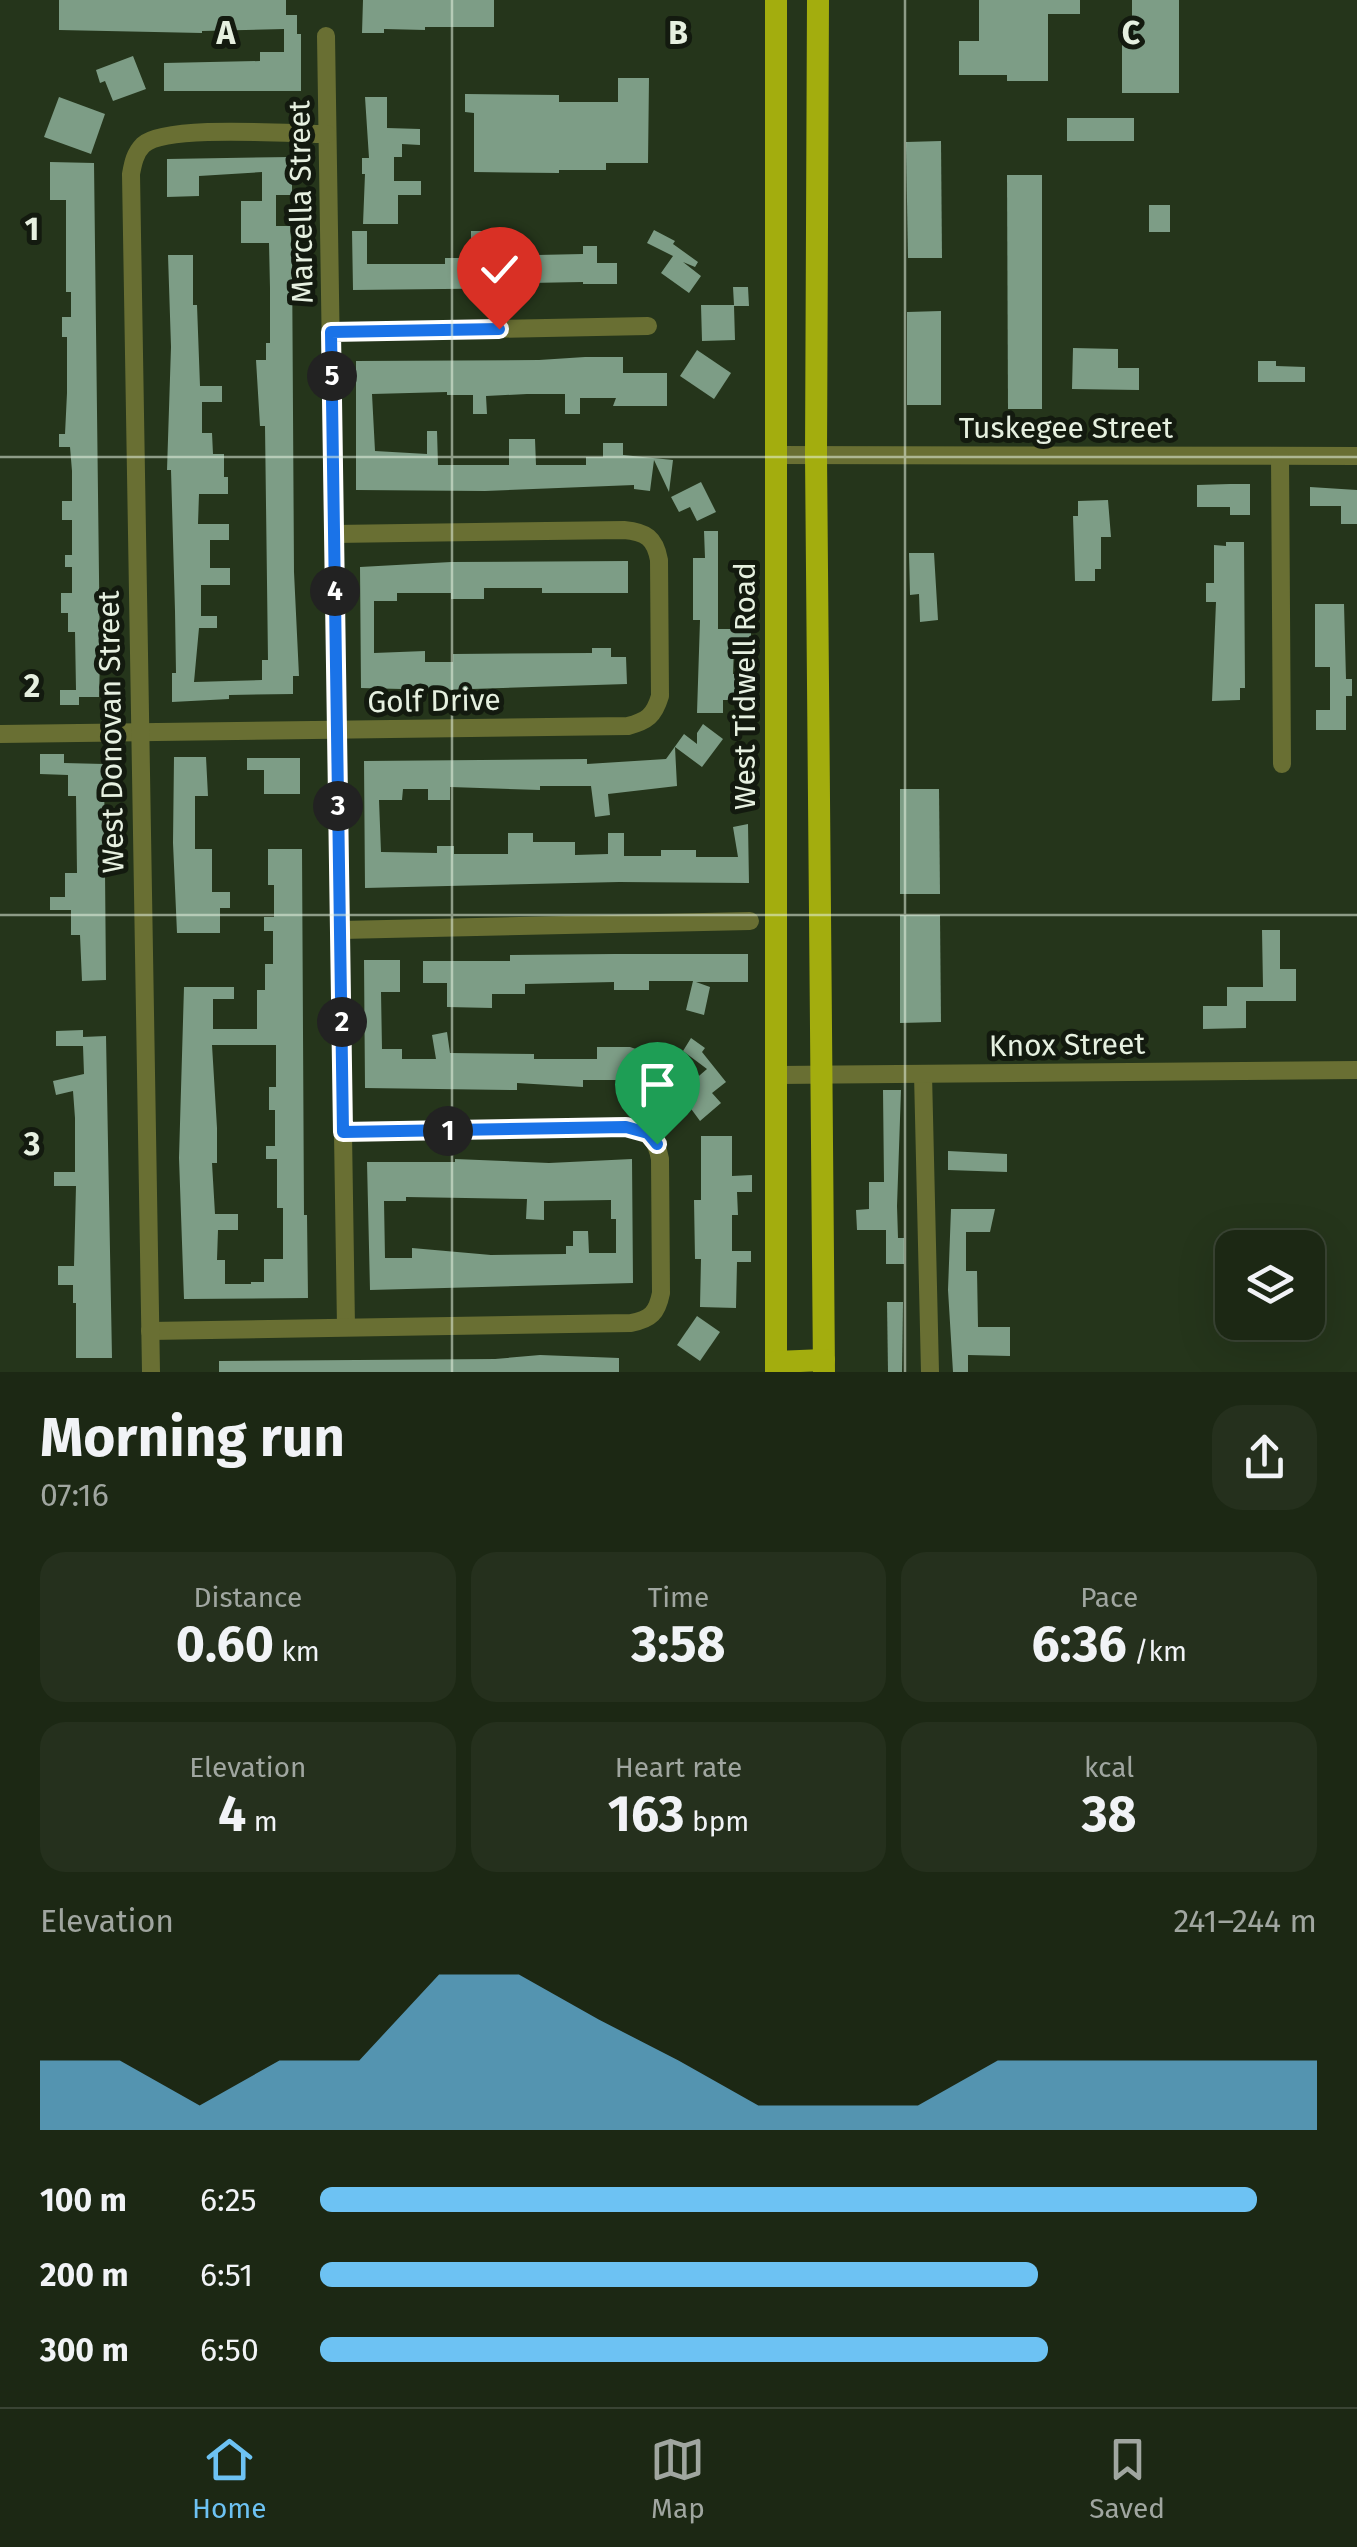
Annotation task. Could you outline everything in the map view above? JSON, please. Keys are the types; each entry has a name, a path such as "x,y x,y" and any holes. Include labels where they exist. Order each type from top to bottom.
{"main road":[{"name":"West Tidwell Road","path":"776,0 776,1367"},
{"path":"776,1367 824,1366 816,455 818,0"},
{"path":"774,169 817,166"},
{"path":"775,684 819,683"}],"street":[{"name":"Marcella Street","path":"326,36 346,1326"},
{"name":"West Donovan Street","path":"151,1372 131,174 143,145 157,137 191,133 327,134"},
{"path":"331,332 648,326"},
{"name":"Tuskegee Street","path":"774,454 1357,456"},
{"path":"1280,457 1282,764"},
{"name":"Golf Drive","path":"0,734 628,726 645,722 655,712 660,696 659,624 656,546 649,536 638,531 334,534"},
{"path":"340,930 750,920"},
{"name":"Knox Street","path":"777,1075 1357,1070"},
{"path":"923,1074 930,1372"},
{"path":"150,1331 643,1321 658,1308 660,1159 657,1144 648,1133 638,1129 343,1132"}],"building":[{"path":"59,0 286,0 286,15 297,15 297,34 301,34 301,91 164,91 164,63 260,61 260,52 284,52 284,29 202,33 59,30"},
{"path":"363,0 494,0 494,27 425,27 362,33"},
{"path":"979,0 1080,0 1080,14 1048,14 1048,81 1007,81 1007,75 959,75 959,41 979,41"},
{"path":"1132,0 1179,0 1179,93 1122,93 1122,39 1132,39"},
{"path":"133,56 146,89 113,101 96,70"},
{"path":"618,78 649,78 648,163 606,163 606,170 559,173 474,172 474,113 465,112 465,94 559,95 559,102 618,102"},
{"path":"59,97 105,114 91,154 44,137"},
{"path":"365,97 387,97 387,128 420,129 420,145 402,144 402,157 394,157 394,181 421,181 421,195 398,195 398,224 363,224 362,158 369,158"},
{"path":"1067,118 1134,118 1134,141 1067,141"},
{"path":"941,141 942,258 908,258 906,142"},
{"path":"292,157 292,195 276,195 276,226 290,226 292,250 294,572 299,676 293,676 293,694 229,695 229,699 172,702 172,673 176,673 171,470 167,470 171,347 168,255 193,255 200,386 222,386 222,402 202,402 202,433 212,433 213,454 224,454 224,477 228,477 228,494 199,494 198,524 229,524 229,540 210,540 210,568 230,568 230,585 201,585 201,616 217,616 217,628 199,628 194,682 262,680 262,660 268,660 265,426 260,426 256,360 266,360 266,343 270,343 270,288 269,243 241,243 241,201 262,201 262,172 199,176 199,196 167,197 167,159"},
{"path":"50,162 94,163 99,697 79,697 79,705 60,705 60,690 76,690 75,632 68,632 68,613 61,613 61,593 72,593 72,567 65,567 65,555 72,555 72,520 62,520 62,501 72,501 70,447 59,447 59,434 65,434 67,393 67,337 62,337 62,317 71,317 71,292 66,292 66,200 50,200"},
{"path":"1007,175 1042,175 1042,409 1008,409"},
{"path":"1149,205 1170,205 1170,232 1149,232"},
{"path":"654,230 675,241 673,244 698,262 695,267 683,262 701,276 689,293 661,273 673,256 647,243"},
{"path":"352,231 367,231 367,264 445,264 445,258 471,258 471,231 485,231 485,263 537,263 537,255 583,254 583,246 597,246 597,263 617,263 617,284 353,290"},
{"path":"733,287 748,287 749,306 734,306 735,340 702,341 701,305 734,305"},
{"path":"941,311 941,405 907,405 907,312"},
{"path":"1073,348 1118,349 1118,368 1139,368 1139,390 1072,389"},
{"path":"697,350 731,373 714,399 680,376"},
{"path":"623,357 623,373 667,373 667,406 613,406 616,398 580,398 580,414 565,414 565,394 527,394 486,396 487,414 473,414 473,395 372,394 375,451 427,454 427,431 437,431 438,465 509,465 509,439 535,439 536,465 586,465 586,457 603,457 603,443 623,443 623,455 673,460 669,492 654,460 650,491 634,489 634,485 485,491 356,490 356,361"},
{"path":"1258,361 1305,367 1305,382 1258,382"},
{"path":"701,482 716,512 697,521 690,507 679,512 671,497"},
{"path":"1250,484 1250,515 1230,515 1230,507 1197,507 1197,485"},
{"path":"1310,487 1357,490 1357,524 1341,524 1341,506 1310,506"},
{"path":"1108,500 1111,537 1101,537 1101,569 1095,569 1095,581 1075,581 1073,516 1078,516 1078,501"},
{"path":"704,531 718,531 718,629 751,629 751,648 734,648 733,674 747,674 747,700 723,700 723,713 697,713 700,620 693,620 693,558 705,558"},
{"path":"1226,542 1244,542 1245,688 1240,688 1240,700 1212,701 1216,602 1206,602 1206,583 1214,583 1214,545 1226,546"},
{"path":"909,553 934,553 938,620 920,622 919,594 910,595"},
{"path":"628,561 628,593 484,588 484,599 451,599 451,593 397,593 397,601 374,601 374,653 425,651 425,662 453,662 453,654 592,653 592,648 611,648 611,657 626,657 627,684 442,690 361,688 360,567"},
{"path":"1315,604 1344,604 1346,679 1352,679 1352,696 1346,696 1346,730 1316,730 1316,710 1330,710 1330,667 1315,667"},
{"path":"703,724 723,739 702,767 675,747 677,786 608,794 610,815 595,817 591,786 540,786 540,790 450,787 450,800 428,800 428,789 403,789 402,800 379,800 381,852 437,853 437,846 454,846 454,854 508,854 508,833 533,833 533,842 575,842 575,855 608,854 608,833 624,833 624,856 661,856 661,850 696,850 696,857 738,857 733,827 748,824 749,883 365,888 364,761 587,759 587,764 666,759 684,734 697,744 697,733"},
{"path":"40,754 64,754 64,763 104,764 106,980 82,981 80,935 71,935 71,910 50,910 50,897 65,897 65,873 77,873 76,796 68,796 68,775 40,774"},
{"path":"174,757 206,757 208,796 195,796 195,849 212,849 212,892 230,892 230,908 220,908 220,933 177,933"},
{"path":"247,758 300,758 300,794 264,794 264,770 247,770"},
{"path":"900,789 939,789 940,894 900,894"},
{"path":"268,849 302,849 308,1298 184,1299 179,1158 184,987 234,987 234,999 213,999 213,1029 257,1029 257,990 265,990 265,964 273,964 273,931 264,931 264,917 274,917 274,885 268,885","holes":["212,1045 276,1045 276,1087 269,1087 269,1110 275,1110 275,1146 266,1146 266,1159 277,1159 277,1208 283,1208 283,1259 264,1259 264,1282 225,1284 225,1260 217,1260 218,1230 238,1230 238,1214 215,1214 212,1163 217,1163 217,1128"]},
{"path":"900,915 940,915 941,1022 900,1023"},
{"path":"1262,930 1280,930 1280,969 1296,969 1296,1001 1246,1001 1246,1028 1203,1029 1203,1006 1227,1006 1227,987 1263,987"},
{"path":"748,954 748,982 696,982 710,987 704,1015 686,1010 693,981 649,981 649,990 614,990 614,982 525,984 525,994 492,994 492,1008 447,1007 447,983 423,983 423,961 510,961 510,955"},
{"path":"364,960 400,960 400,992 381,992 382,1049 402,1049 402,1059 436,1059 432,1035 447,1032 450,1053 597,1059 597,1047 630,1047 677,1063 669,1087 627,1073 627,1080 583,1080 583,1087 517,1083 517,1090 365,1088"},
{"path":"83,1030 83,1037 106,1036 112,1358 76,1358 73,1285 58,1285 58,1266 74,1266 76,1186 54,1186 54,1172 75,1172 75,1118 73,1091 56,1095 53,1081 84,1074 83,1046 56,1046 56,1031"},
{"path":"691,1038 705,1048 702,1052 726,1082 712,1093 721,1103 700,1121 689,1106 682,1111 672,1099 707,1069 683,1051"},
{"path":"883,1090 901,1090 897,1206 898,1238 904,1238 904,1264 886,1264 886,1230 857,1230 856,1210 869,1209 869,1182 884,1182"},
{"path":"701,1136 732,1136 732,1176 752,1175 752,1192 737,1192 738,1215 732,1215 732,1251 751,1251 751,1262 737,1262 736,1308 700,1307 701,1259 695,1259 694,1200 701,1200"},
{"path":"948,1151 1007,1154 1007,1172 948,1170"},
{"path":"632,1159 633,1283 370,1290 367,1162","holes":["406,1197 527,1199 526,1219 544,1220 544,1201 611,1200 611,1219 616,1219 616,1253 589,1253 588,1231 573,1231 573,1246 566,1246 566,1254 491,1255 412,1248 412,1258 385,1258 384,1201 406,1201"]},
{"path":"951,1209 995,1209 990,1232 966,1232 966,1271 977,1271 978,1327 1010,1327 1010,1356 968,1355 968,1372 953,1372 948,1290"},
{"path":"887,1302 903,1302 902,1372 888,1372"},
{"path":"697,1316 720,1332 700,1361 677,1345"},
{"path":"540,1355 619,1358 619,1372 219,1372 219,1361 495,1359"}],"route":[{"path":"499,329 331,332 343,1132 626,1127 648,1133 657,1144"}]}
